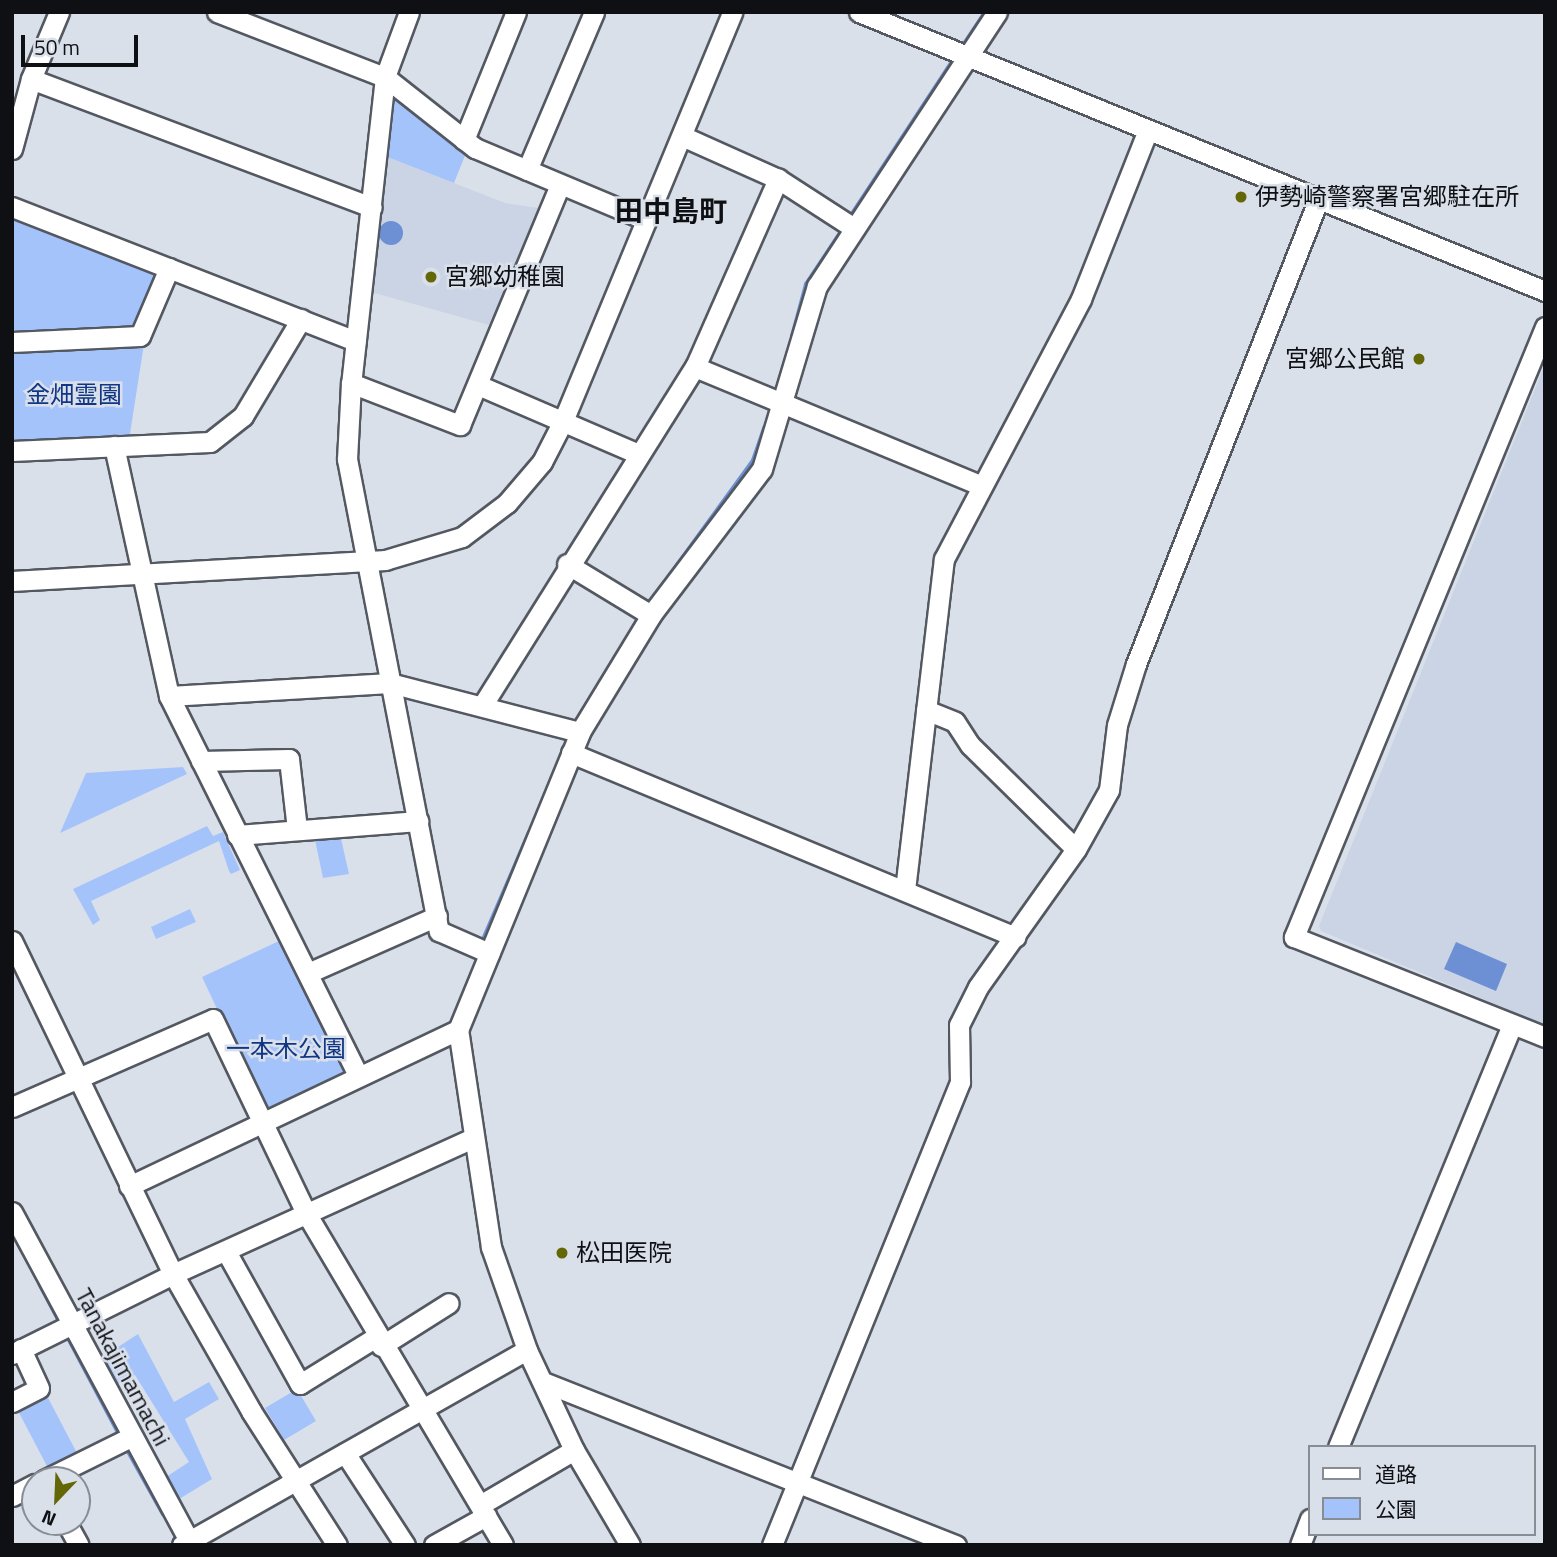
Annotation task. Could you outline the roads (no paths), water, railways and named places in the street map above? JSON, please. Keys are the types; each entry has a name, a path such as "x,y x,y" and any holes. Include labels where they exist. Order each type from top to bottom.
{"street":[{"path":"12,149 31,79 59,12"},
{"path":"217,12 385,77 464,140 560,185 646,220"},
{"path":"410,12 385,77 351,383 347,459 439,931 489,953"},
{"path":"464,140 516,12"},
{"path":"527,170 594,12"},
{"path":"12,581 366,562 411,555 462,537 507,503 542,462 563,421 732,12"},
{"path":"859,12 1545,292"},
{"path":"630,1545 574,1450 546,1383 527,1350 491,1247 458,1030 580,732 651,615 762,469 817,286 997,12"},
{"path":"31,79 372,207"},
{"path":"905,890 944,559 980,485 1081,299 1148,130"},
{"path":"682,136 778,178 854,228"},
{"path":"482,706 567,564 695,367 778,178"},
{"path":"351,383 460,425 560,185"},
{"path":"772,1545 960,1082 959,1025 978,987 1076,849 1109,790 1117,725 1136,664 1319,198"},
{"path":"12,207 356,341"},
{"path":"12,342 140,336 169,268"},
{"path":"12,451 210,442 243,416 301,320"},
{"path":"1545,327 1294,937 1545,1037"},
{"path":"695,367 980,485"},
{"path":"478,385 638,454"},
{"path":"114,446 169,696 358,1075"},
{"path":"567,564 651,615"},
{"path":"169,696 390,682 580,732"},
{"path":"926,710 955,722 970,745 1076,849"},
{"path":"571,753 1015,937"},
{"path":"201,761 289,759 297,829"},
{"path":"237,835 418,821"},
{"path":"308,973 437,916"},
{"path":"12,941 173,1274 293,1481 337,1545"},
{"path":"12,1107 78,1081 214,1019 306,1213 379,1341 503,1545"},
{"path":"1339,1445 1512,1024"},
{"path":"129,1186 264,1123 358,1075 458,1030"},
{"path":"12,1402 39,1388 17,1352 173,1274 227,1253 306,1213 473,1138"},
{"name":"Tanakajimamachi","path":"14,1221 73,1322 187,1543"},
{"path":"227,1253 300,1384 449,1303"},
{"path":"187,1543 527,1350"},
{"path":"546,1383 956,1545"},
{"path":"72,1466 131,1437"},
{"path":"434,1545 574,1450"},
{"path":"345,1452 405,1545"},
{"path":"1300,1545 1308,1524"}],"waterway":[{"path":"961,48 985,12"},
{"path":"849,218 954,58"},
{"path":"792,336 806,284 843,228"},
{"path":"655,595 753,460 764,428"},
{"path":"484,937 529,832"},
{"path":"40,1284 60,1322"},
{"path":"66,1333 121,1437"},
{"path":"125,1445 163,1513"}],"place":[{"name":"伊勢崎警察署宮郷駐在所","path":"1241,197"},
{"name":"宮郷幼稚園","path":"431,277"},
{"name":"宮郷公民館","path":"1419,359"},
{"name":"松田医院","path":"562,1253"}],"district":[{"name":"田中島町","path":"671,211"}],"park label":[{"name":"金畑霊園","path":"74,395"},
{"name":"一本木公園","path":"286,1049"}]}
